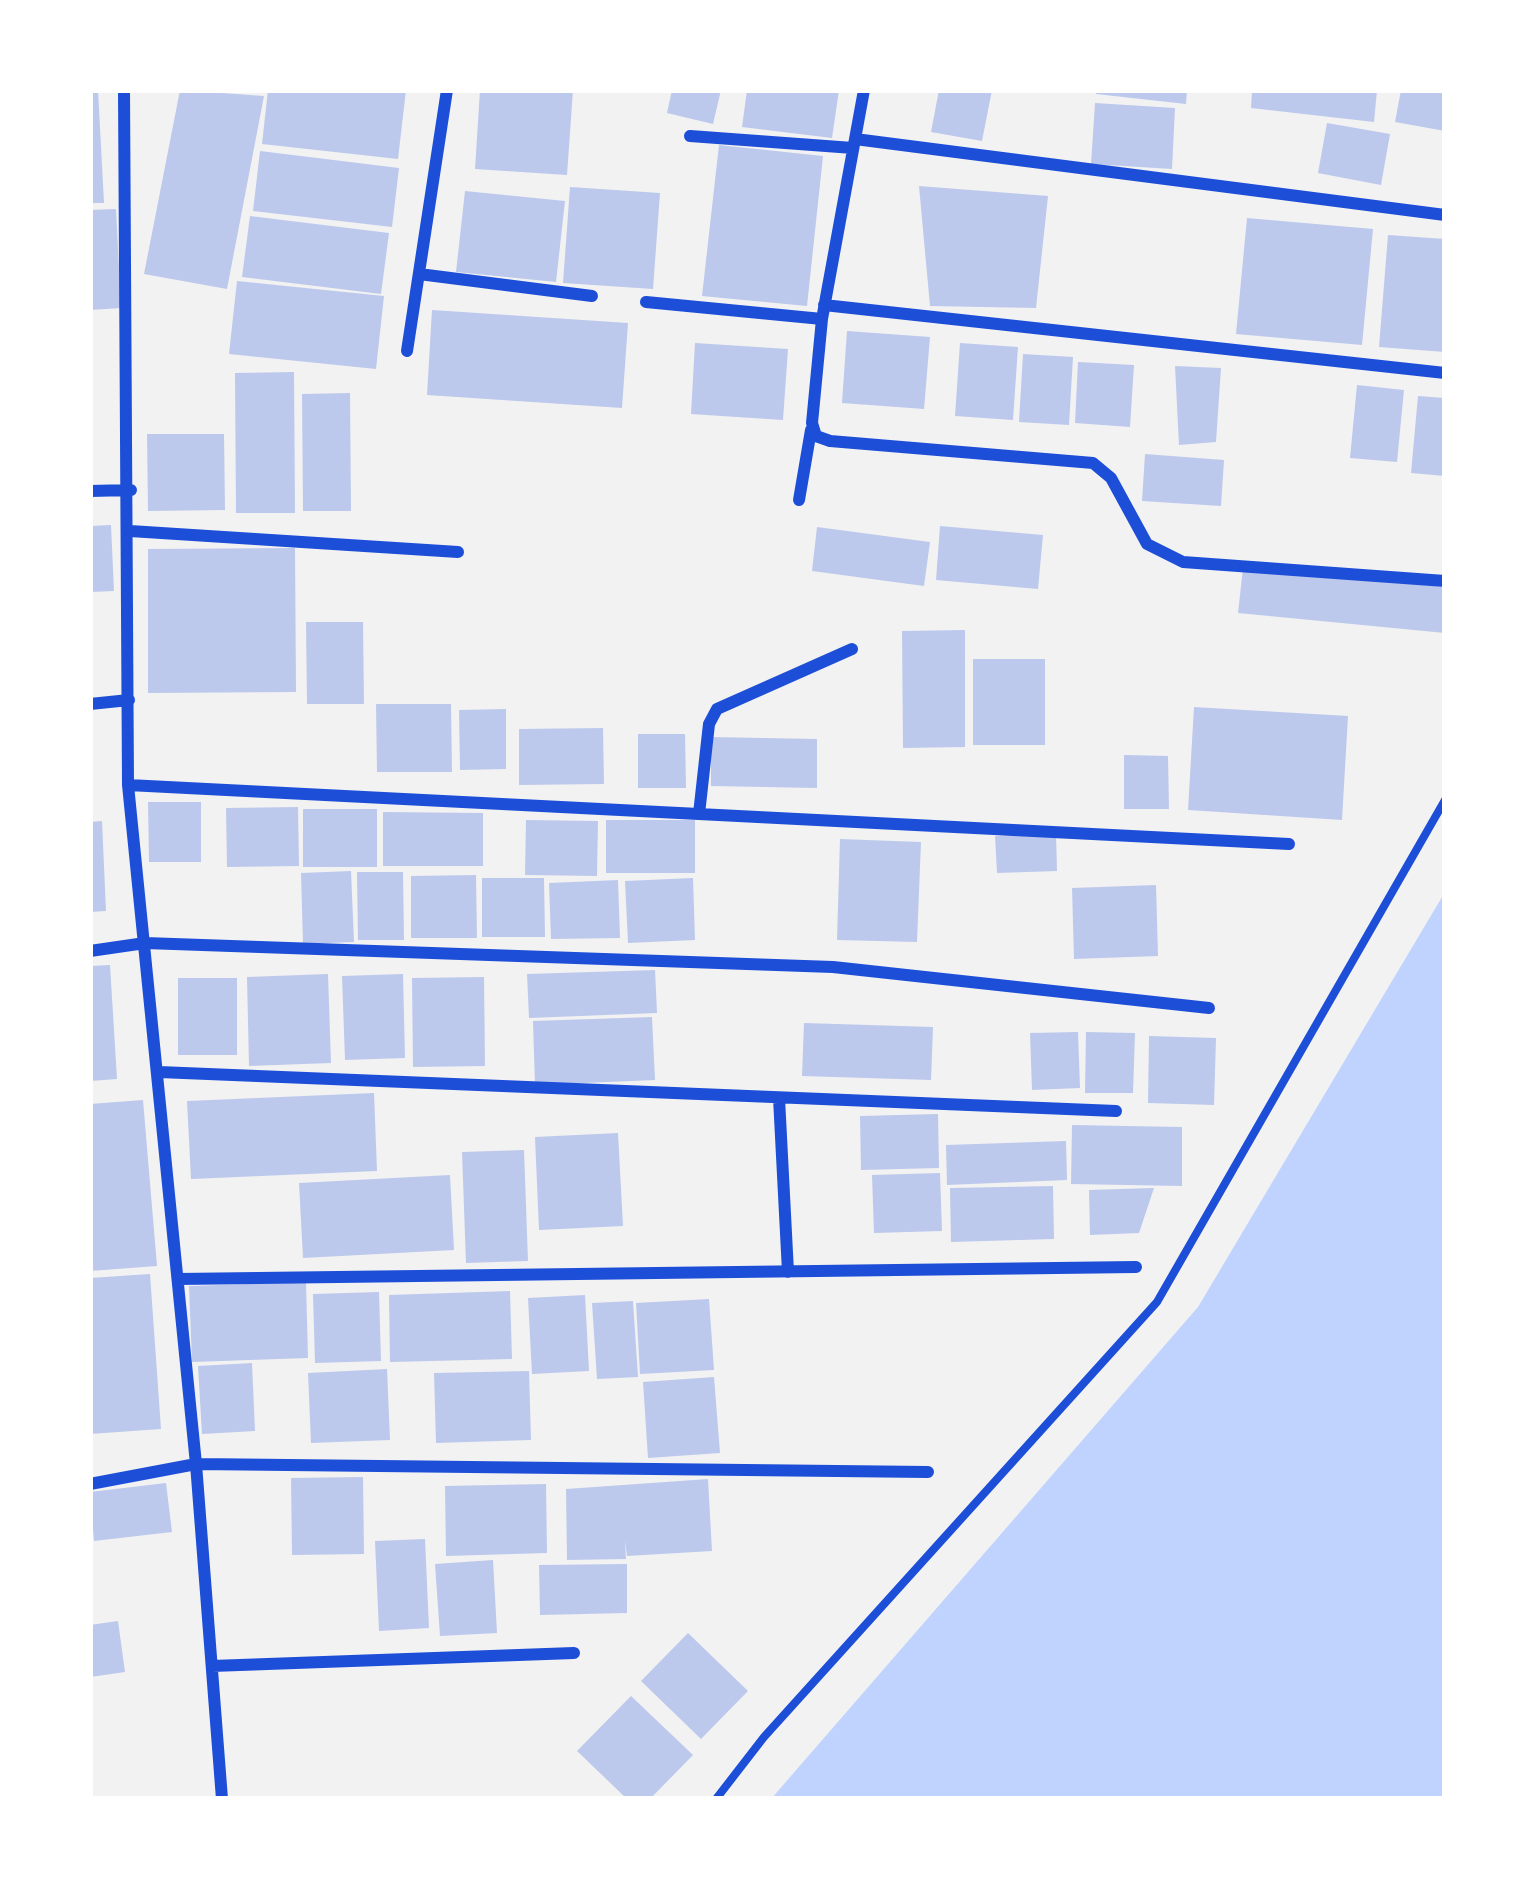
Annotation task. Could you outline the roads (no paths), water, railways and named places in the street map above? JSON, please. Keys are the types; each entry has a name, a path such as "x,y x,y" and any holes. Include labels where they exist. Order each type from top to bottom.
{"street":[{"path":"124,90 130,490 128,785 196,1464 221,1799"},
{"path":"407,351 447,90"},
{"path":"799,500 823,312 864,90"},
{"path":"690,136 854,144 1445,215"},
{"path":"419,274 592,296"},
{"path":"646,302 823,312 1445,373"},
{"path":"812,423 816,436 830,441 1094,463 1111,478 1147,544 1183,562 1445,580"},
{"path":"90,490 130,490"},
{"path":"130,531 458,552"},
{"path":"699,814 709,724 716,709 852,649"},
{"path":"90,704 129,700"},
{"path":"128,785 1288,844"},
{"path":"90,951 145,943 832,967 1209,1008"},
{"path":"159,1072 1116,1111"},
{"path":"779,1098 788,1272"},
{"path":"178,1280 1136,1267"},
{"path":"90,1484 196,1464 928,1472"},
{"path":"212,1666 574,1653"}],"water":[{"path":"1445,892 1445,1799 771,1799 1198,1307"}]}
